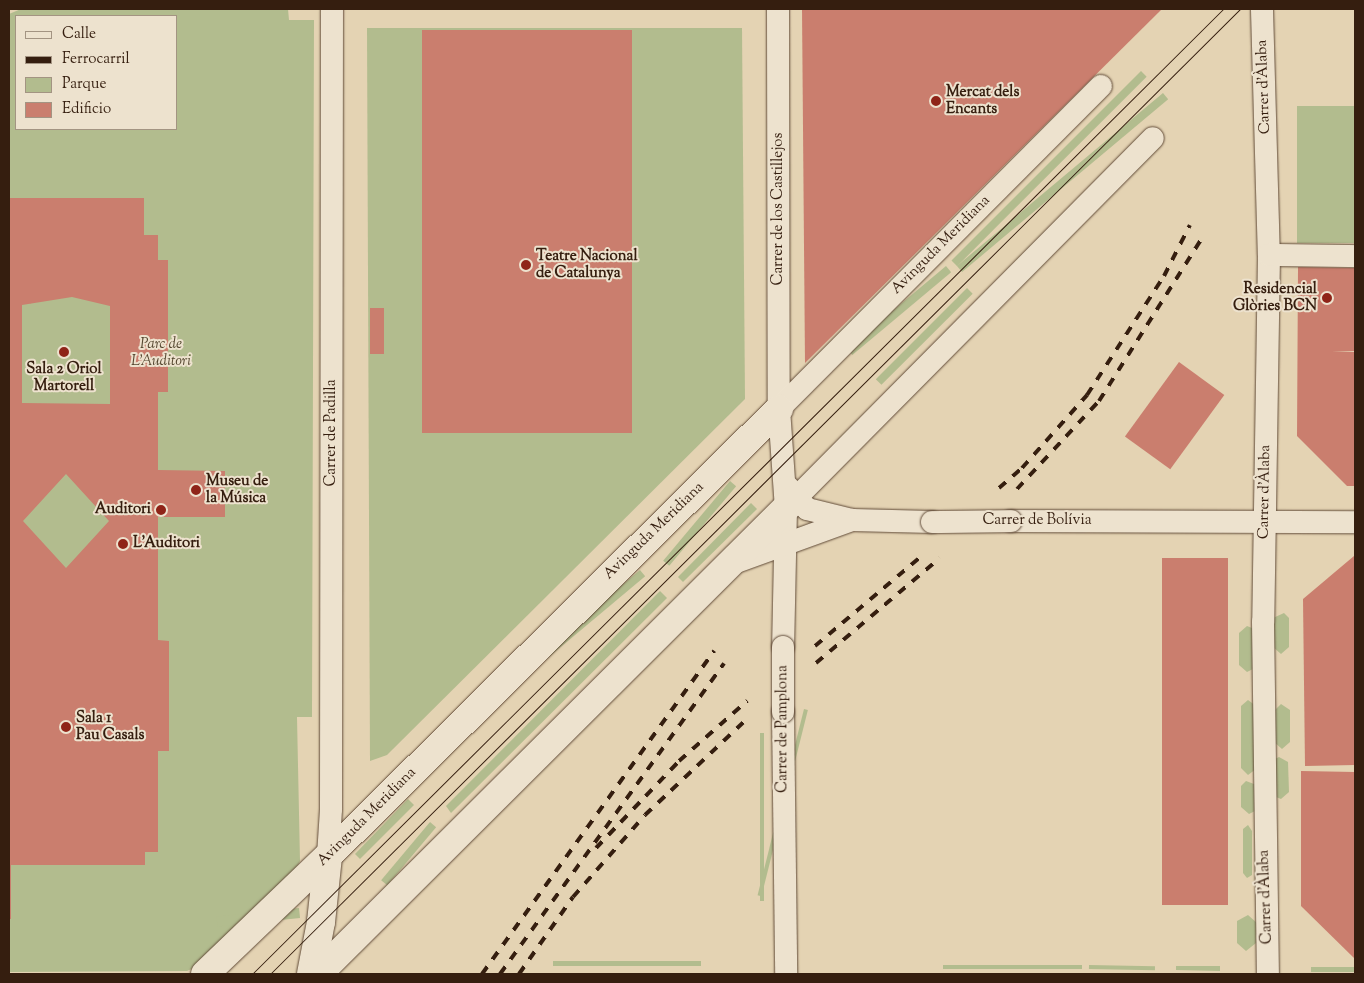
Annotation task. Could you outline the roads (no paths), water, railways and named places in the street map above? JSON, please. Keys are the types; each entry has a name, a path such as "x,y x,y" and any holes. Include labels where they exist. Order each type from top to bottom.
{"street":[{"name":"Carrer de Padilla","path":"328,856 331,809 332,9"},
{"name":"Carrer de los Castillejos","path":"778,9 779,409"},
{"name":"Carrer d'Àlaba","path":"1262,10 1269,255 1264,522 1268,974"},
{"name":"Avinguda Meridiana","path":"205,974 328,856 779,409 1101,86"},
{"path":"318,974 727,566 789,497 1153,138"},
{"path":"1269,255 1355,256"},
{"name":"Carrer de Pamplona","path":"779,409 789,497 783,647 786,974"},
{"path":"789,497 807,509 852,520"},
{"name":"Carrer de Bolívia","path":"727,566 852,520 932,522 1355,522"},
{"path":"311,974 320,931 328,856"}],"tram line":[{"path":"252,974 1223,9"},
{"path":"270,974 1240,9"}],"railway":[{"path":"999,488 1022,468 1087,395 1164,276 1190,225"},
{"path":"1017,489 1099,401 1204,235"},
{"path":"815,646 924,554"},
{"path":"816,663 940,558"},
{"path":"482,974 714,651"},
{"path":"500,974 724,663"},
{"path":"596,848 679,761 747,701"},
{"path":"519,974 573,897 645,815 748,718"}],"place":[{"name":"Mercat dels Encants","path":"936,101"},
{"name":"Teatre Nacional de Catalunya","path":"526,265"},
{"name":"Residencial Glòries BCN","path":"1327,298"},
{"name":"Sala 2 Oriol Martorell","path":"64,352"},
{"name":"Museu de la Música","path":"196,490"},
{"name":"Auditori","path":"161,510"},
{"name":"L'Auditori","path":"123,544"},
{"name":"Sala 1 Pau Casals","path":"66,727"}],"park label":[{"name":"Parc de L'Auditori","path":"161,352"}]}
